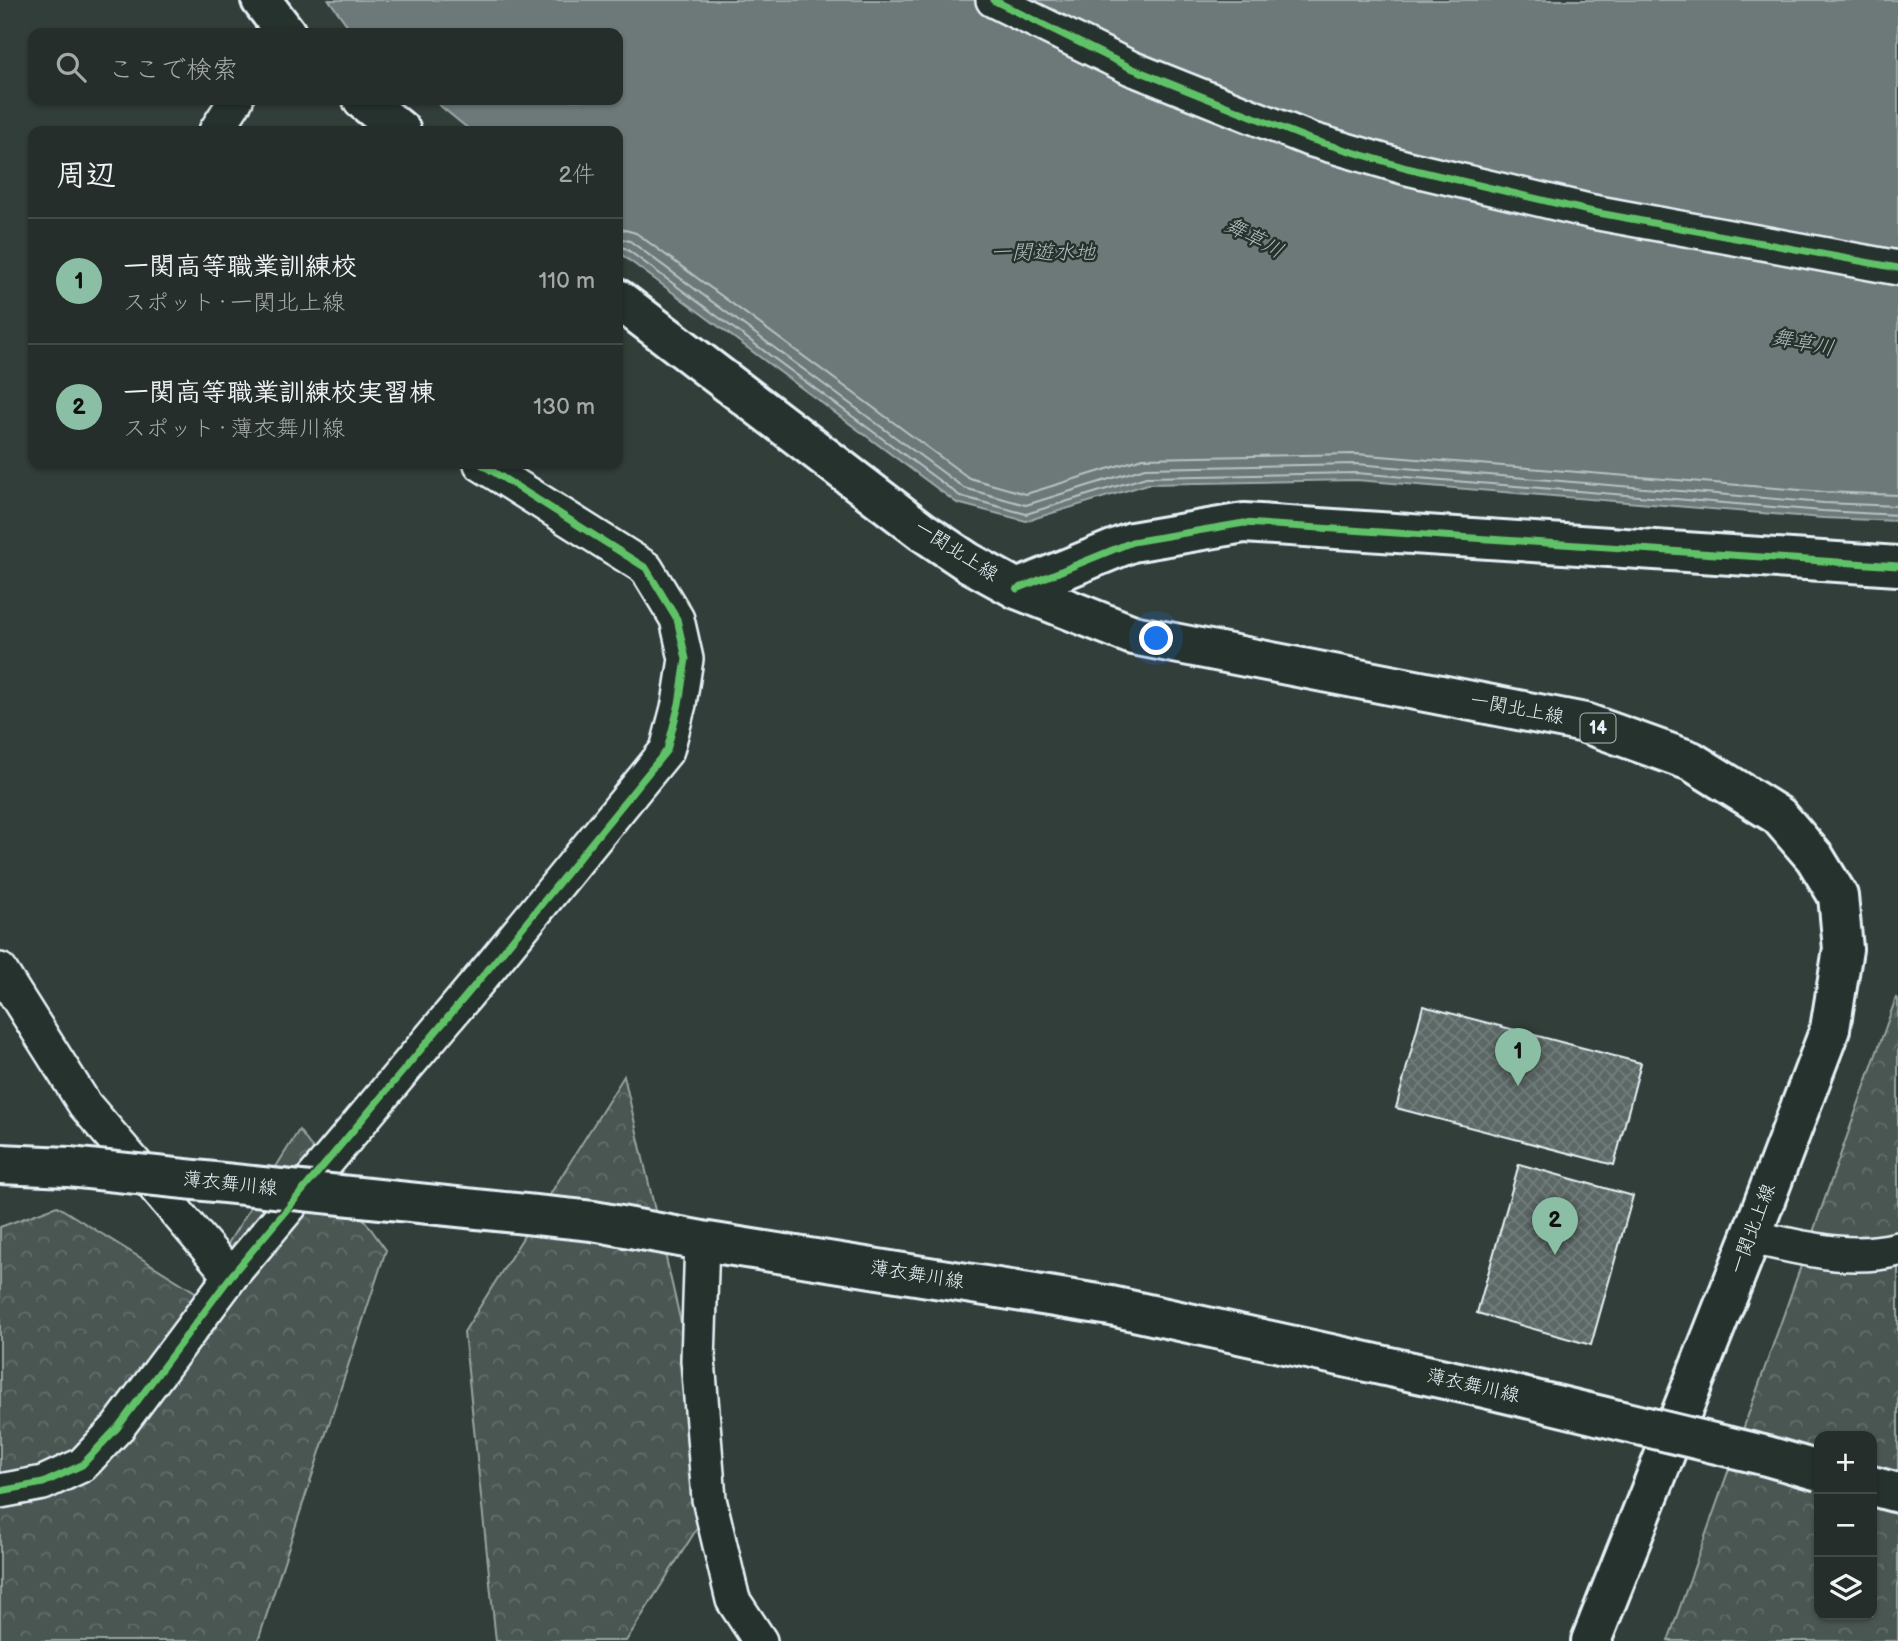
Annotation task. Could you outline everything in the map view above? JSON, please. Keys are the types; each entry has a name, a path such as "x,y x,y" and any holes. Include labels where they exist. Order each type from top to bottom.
{"main road":[{"path":"261,1 282,28"},
{"path":"369,105 395,126"},
{"name":"一関北上線","path":"623,303 922,531 968,562 1017,589 1133,635 1585,723 1691,761 1779,816 1815,858 1838,896 1843,949 1830,1028 1751,1237 1591,1641"},
{"path":"1017,589 1132,542 1244,523 1898,566"},
{"name":"薄衣舞川線","path":"0,1164 69,1167 593,1221 1111,1306 1481,1387 1814,1470"},
{"path":"1877,1487 1898,1493"}],"street":[{"path":"993,0 1131,68 1321,143 1407,168 1593,212 1898,268"},
{"path":"219,126 233,105"},
{"path":"0,1491 43,1483 82,1465 118,1427 230,1276 499,956 667,750 679,704 686,659 677,619 646,568 489,469"},
{"path":"0,970 85,1105 230,1276"},
{"path":"1751,1237 1832,1254 1881,1254 1898,1249"},
{"path":"702,1241 698,1360 709,1499 733,1600 760,1641"}],"green space":[{"path":"1896,998 1898,999 1898,1641 1668,1641"},
{"path":"624,1076 720,1492 626,1641 496,1641 464,1332"},
{"path":"299,1130 386,1250 258,1641 0,1641 0,1227 57,1206 197,1293"}],"water":[{"name":"一関遊水地","path":"329,0 1898,0 1898,521 1823,518 1356,480 1148,484 1026,521 957,503 623,256 623,126 465,126 439,105 623,105 623,28 349,28"}],"building":[{"path":"1423,1006 1641,1063 1614,1165 1396,1108"},
{"path":"1519,1164 1633,1196 1591,1345 1477,1313"}],"cycle path":[{"path":"993,0 1131,68 1309,139 1407,168 1593,212 1898,268"},
{"path":"0,1491 43,1483 82,1465 118,1427 231,1276 491,966 667,750 679,704 686,659 677,619 646,568 489,469"},
{"path":"1017,589 1132,542 1244,523 1898,566"}],"place":[{"name":"一関高等職業訓練校","path":"1518,1086"},
{"name":"一関高等職業訓練校実習棟","path":"1555,1255"}],"water label":[{"name":"舞草川","path":"1254,238"},
{"name":"舞草川","path":"1803,343"}]}
